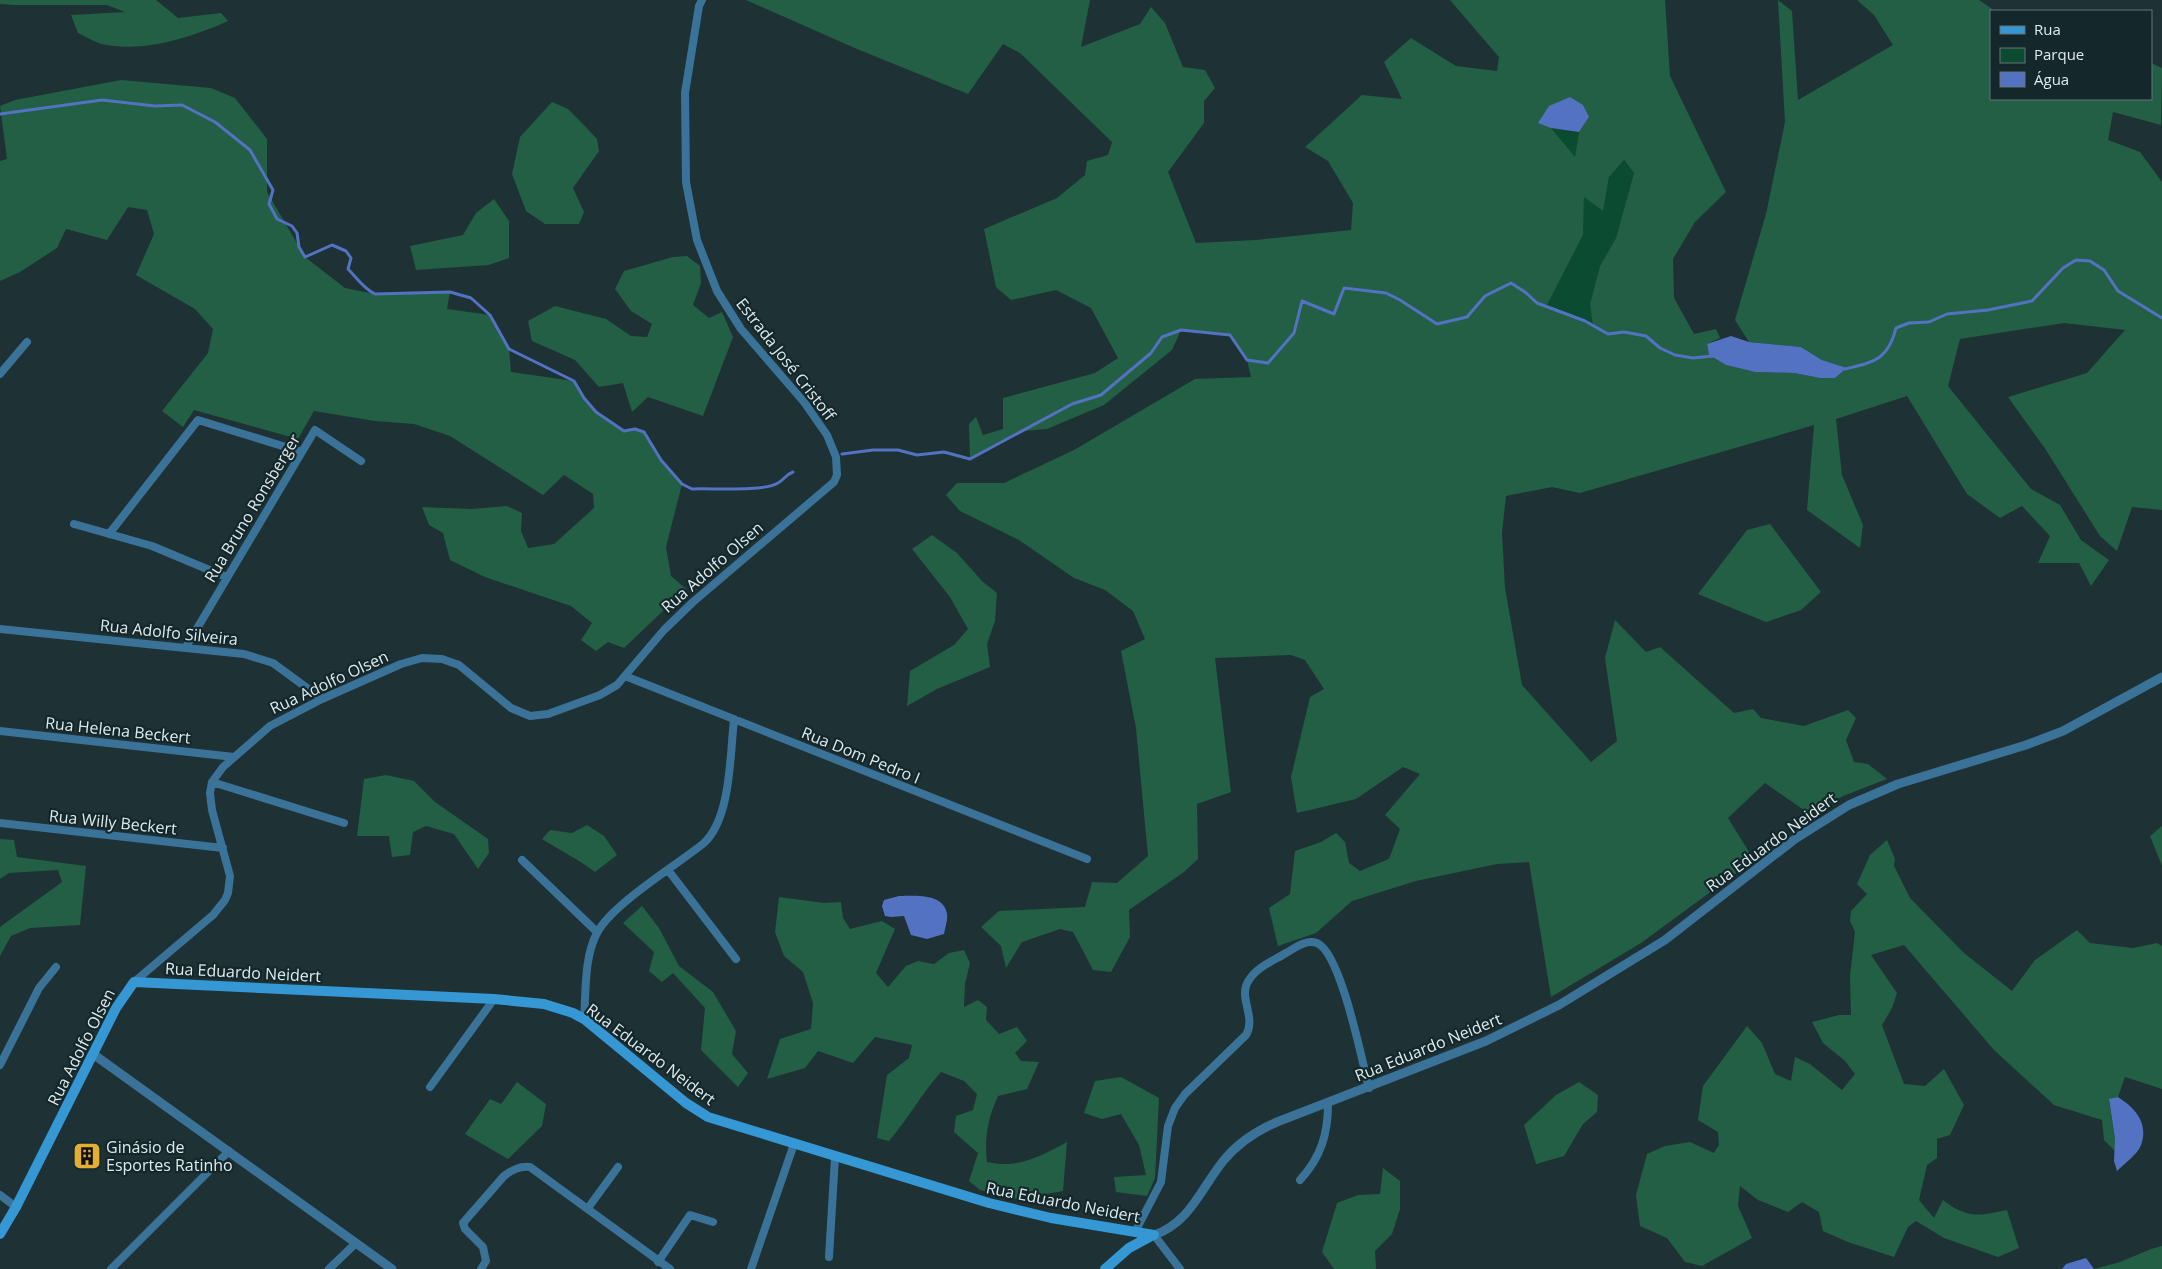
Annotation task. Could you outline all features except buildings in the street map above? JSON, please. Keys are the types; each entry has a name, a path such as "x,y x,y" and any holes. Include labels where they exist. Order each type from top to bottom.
{"main road":[{"name":"Rua Eduardo Neidert","path":"134,982 494,999 553,1006 584,1019 698,1111 719,1121 1019,1211 1154,1235"},
{"name":"Rua Adolfo Olsen","path":"0,1234 16,1207 122,997 134,982"},
{"path":"1105,1269 1129,1248 1154,1235"}],"street":[{"name":"Estrada José Cristoff","path":"702,0 699,6 685,93 686,182 697,240 717,290 741,329 804,402 827,435 836,457 837,475 829,488 820,496"},
{"path":"0,374 27,342"},
{"path":"109,534 198,420 302,452"},
{"name":"Rua Bruno Ronsberger","path":"186,647 315,430 361,461"},
{"name":"Rua Adolfo Olsen","path":"134,982 213,916 225,900 230,885 223,848 210,801 212,782 223,767 270,726 322,699 400,664 422,658 442,659 459,665 511,708 530,716 548,714 600,695 610,690 625,676 658,637 683,612 820,496"},
{"path":"74,524 152,546 226,577"},
{"name":"Rua Adolfo Silveira","path":"0,630 228,651 260,658 289,674 322,699"},
{"name":"Rua Dom Pedro I","path":"625,676 1087,859"},
{"name":"Rua Eduardo Neidert","path":"1154,1235 1166,1231 1183,1218 1224,1160 1252,1134 1277,1122 1486,1042 1544,1014 1654,947 1795,839 1849,805 1898,784 2026,745 2064,731 2162,677"},
{"path":"584,1019 591,953 597,932 618,909 704,842 716,829 726,790 734,719"},
{"name":"Rua Helena Beckert","path":"0,731 234,757"},
{"path":"212,782 344,824"},
{"name":"Rua Willy Beckert","path":"0,823 223,848"},
{"path":"522,860 597,932"},
{"path":"668,870 736,959"},
{"path":"1135,1232 1161,1182 1168,1126 1175,1108 1186,1094 1249,1030 1250,1019 1245,993 1247,982 1255,972 1304,943 1316,942 1330,956 1338,973 1369,1088"},
{"path":"0,1065 39,988 56,967"},
{"path":"430,1087 494,999"},
{"path":"93,1054 392,1269"},
{"path":"1300,1180 1313,1164 1325,1139 1328,1104"},
{"path":"751,1269 794,1144"},
{"path":"111,1269 229,1152"},
{"path":"829,1257 835,1157"},
{"path":"481,1269 486,1261 482,1247 465,1229 463,1222 512,1170 522,1166 530,1167 670,1269"},
{"path":"588,1208 618,1167"},
{"path":"0,1195 16,1207"},
{"path":"658,1262 690,1215 713,1222"},
{"path":"1154,1235 1180,1269"},
{"path":"329,1269 356,1243"}],"green space":[{"path":"0,0 156,0 178,18 221,13 228,21 169,42 122,47 100,43 78,33 71,15 125,12 107,5 14,5 0,4"},
{"path":"746,0 1090,0 1081,47 1140,24 1151,7 1165,23 1183,67 1205,70 1215,88 1204,101 1204,123 1168,172 1196,243 1256,240 1351,230 1353,203 1328,161 1305,147 1362,95 1402,99 1384,62 1411,38 1456,66 1497,71 1499,57 1450,0 1665,0 1670,76 1726,192 1695,222 1673,259 1674,298 1694,334 1716,329 1720,338 1707,344 1709,355 1726,365 1755,372 1794,373 1820,378 1835,378 1847,368 1822,360 1801,347 1749,342 1735,320 1766,214 1785,122 1778,0 1792,11 1798,100 1893,45 1874,15 1857,0 1979,0 1994,10 1990,10 1990,100 2152,100 2152,63 2162,68 2161,125 2113,112 2108,140 2140,152 2162,182 2162,510 2132,507 2117,551 2100,536 2046,450 2008,397 2087,373 2125,330 2064,323 1960,339 1948,386 2031,489 2060,505 2081,540 2109,560 2091,586 2079,563 2038,563 2050,536 2022,506 2000,518 1967,494 1907,396 1836,419 1842,475 1863,525 1860,548 1807,510 1814,425 1580,493 1552,487 1506,496 1502,533 1505,588 1522,685 1591,762 1617,741 1605,658 1615,620 1646,652 1660,647 1734,713 1753,709 1761,718 1804,726 1848,710 1856,718 1846,740 1854,762 1868,764 1887,779 1843,796 1811,815 1765,783 1728,818 1754,860 1641,943 1551,997 1529,862 1497,864 1416,881 1352,901 1316,933 1278,946 1269,908 1290,894 1295,851 1321,842 1336,833 1345,842 1349,863 1360,871 1389,859 1400,829 1385,815 1420,774 1403,767 1356,799 1297,813 1291,777 1310,697 1324,689 1305,660 1291,655 1215,658 1231,792 1197,804 1198,859 1184,872 1129,910 1130,937 1111,972 1093,970 1073,932 1060,929 1022,942 1006,968 1001,946 981,927 999,911 1085,907 1092,882 1117,883 1148,856 1136,728 1121,651 1145,639 1133,611 1105,590 1074,578 1019,540 960,511 946,495 957,483 1004,483 1074,450 1195,379 1251,377 1247,360 1230,335 1181,330 1172,350 1104,405 1047,429 1023,431 970,459 969,424 976,417 983,435 1003,429 1003,398 1095,373 1118,358 1091,308 1056,290 1011,300 996,287 984,229 1057,198 1085,175 1087,161 1108,155 1112,142 1020,53 1003,44 968,94 857,49","holes":["1589,117 1579,132 1575,157 1551,128","1624,160 1634,173 1616,238 1600,266 1590,304 1593,326 1546,307 1583,235 1584,197 1603,211 1609,177"]},
{"path":"121,80 211,88 235,98 267,139 267,192 305,257 345,288 375,294 450,292 447,309 490,315 509,349 511,372 574,381 590,404 608,420 624,431 635,429 644,432 661,460 682,484 666,547 671,576 686,589 624,648 608,642 596,651 581,640 592,623 571,606 485,577 450,560 443,533 429,525 422,507 471,509 507,506 522,513 521,531 528,548 554,544 594,508 593,494 564,475 543,495 450,436 414,424 375,421 314,411 298,439 194,410 183,427 162,411 208,353 213,329 195,309 136,275 154,234 147,210 128,207 107,240 66,229 57,248 20,272 0,281 0,161 7,159 0,106 15,100"},
{"path":"552,102 568,109 597,139 599,151 573,188 584,212 579,224 545,224 526,211 512,174 520,137"},
{"path":"1551,128 1579,132 1575,158"},
{"path":"1623,160 1634,173 1616,238 1600,266 1590,304 1593,326 1546,307 1583,235 1584,196 1603,211 1609,177"},
{"path":"494,199 509,221 509,258 489,265 416,270 410,246 463,235 476,213"},
{"path":"687,256 700,266 701,283 693,305 709,318 722,312 733,337 703,416 648,397 632,412 623,383 599,387 575,360 532,341 528,321 555,306 606,319 631,336 647,337 652,324 631,311 615,289 624,271 673,257"},
{"path":"1770,524 1821,592 1801,610 1766,622 1698,594 1747,530"},
{"path":"932,535 957,553 982,581 997,593 995,621 987,644 990,667 937,689 907,706 910,671 954,645 968,629 950,597 912,549"},
{"path":"386,775 414,781 435,802 488,839 489,853 478,869 454,834 426,826 413,832 410,855 392,857 389,836 357,836 364,779"},
{"path":"587,825 604,836 617,855 595,872 542,839 550,830 572,833"},
{"path":"2162,826 2162,866 2150,836"},
{"path":"0,839 14,840 17,857 86,866 80,925 30,928 11,936 0,956 0,927 62,882 58,870 9,873 0,879"},
{"path":"1887,840 1895,859 1894,866 1910,898 1964,953 2012,991 2035,960 2077,930 2090,943 2133,948 2157,943 2162,946 2162,1089 2125,1077 2118,1097 2109,1100 2115,1151 2104,1140 2102,1120 2054,1105 1994,1050 1904,945 1871,955 1897,993 1892,1008 1882,1025 1904,1084 1925,1086 1944,1069 1964,1105 1950,1135 1937,1139 1937,1158 1927,1165 1919,1200 1934,1218 1943,1200 1967,1213 1988,1214 2007,1210 2019,1248 1998,1257 1944,1238 1916,1221 1908,1227 1894,1257 1848,1242 1823,1231 1819,1212 1802,1202 1788,1212 1758,1200 1740,1186 1738,1206 1752,1238 1702,1266 1685,1262 1667,1238 1640,1226 1636,1195 1647,1154 1665,1146 1690,1142 1714,1153 1719,1145 1718,1132 1698,1120 1703,1086 1747,1026 1762,1043 1775,1074 1791,1081 1795,1057 1810,1064 1842,1090 1855,1074 1845,1061 1823,1043 1812,1022 1839,1015 1851,1015 1850,976 1855,932 1850,921 1851,911 1867,894 1857,884 1870,855"},
{"path":"779,897 824,903 841,902 843,918 850,929 882,921 895,929 876,973 888,987 906,966 918,961 934,964 949,953 964,950 970,963 965,984 964,1007 978,1000 987,1007 986,1020 999,1034 1017,1027 1027,1041 1015,1053 1021,1061 1039,1062 1027,1089 998,1096 988,1128 987,1162 1009,1164 1029,1160 1067,1142 1063,1191 1041,1195 1037,1204 980,1190 969,1181 978,1153 954,1132 956,1116 973,1110 977,1094 964,1081 941,1072 889,1141 877,1138 887,1075 909,1058 912,1045 875,1037 853,1063 818,1051 805,1068 767,1079 780,1039 811,1029 813,1003 803,972 784,956 775,932"},
{"path":"642,906 659,928 679,966 713,992 736,1031 732,1054 748,1073 738,1087 701,1050 705,1008 673,973 662,982 649,971 654,952 623,923"},
{"path":"1121,1077 1159,1098 1155,1178 1147,1196 1116,1192 1114,1177 1146,1175 1139,1145 1121,1114 1102,1119 1084,1113 1095,1081"},
{"path":"517,1082 546,1104 542,1126 508,1159 465,1134 490,1099 501,1104"},
{"path":"1579,1082 1598,1095 1597,1112 1583,1124 1564,1156 1536,1164 1524,1125 1556,1095"},
{"path":"1383,1168 1400,1181 1400,1209 1392,1234 1375,1251 1376,1269 1334,1269 1322,1252 1337,1203 1358,1195 1380,1194"},
{"path":"2162,1246 2162,1269 2094,1269 2120,1262"}],"water":[{"path":"1570,97 1583,105 1589,117 1579,132 1551,128 1538,123 1549,106"},
{"path":"1731,336 1749,342 1801,347 1822,360 1847,368 1835,378 1820,378 1794,373 1755,372 1726,365 1709,355 1707,344"},
{"path":"899,896 928,897 940,902 945,907 947,914 944,934 927,939 911,935 904,916 885,916 882,906 884,900"},
{"path":"2118,1097 2130,1106 2139,1117 2142,1123 2143,1137 2141,1145 2134,1155 2117,1171 2114,1161 2115,1139 2109,1099"},
{"path":"2086,1258 2094,1269 2062,1269 2066,1264"}],"waterway":[{"path":"0,114 102,100 155,106 182,105 215,122 250,150 273,190 269,204 277,219 292,226 297,233 299,247 305,257 332,245 346,251 351,258 348,269 364,286 375,294 450,292 471,298 490,315 509,349 574,381 584,398 596,412 624,431 635,429 644,432 661,460 682,484 692,489 761,488 778,483 793,472"},
{"path":"1845,369 1878,358 1889,347 1896,328 1909,323 1929,322 1947,314 1988,310 2032,301 2063,268 2076,260 2090,261 2104,270 2118,291 2162,318"},
{"path":"842,454 873,450 898,450 917,455 944,452 970,459 1072,404 1101,395 1151,353 1162,337 1181,330 1230,335 1247,360 1268,363 1294,333 1302,301 1334,314 1344,288 1386,293 1437,324 1467,317 1485,296 1511,283 1537,303 1585,321 1608,334 1624,332 1646,336 1660,348 1675,355 1693,358 1713,356"}],"place":[{"name":"Ginásio de Esportes Ratinho","path":"87,1156"}]}
